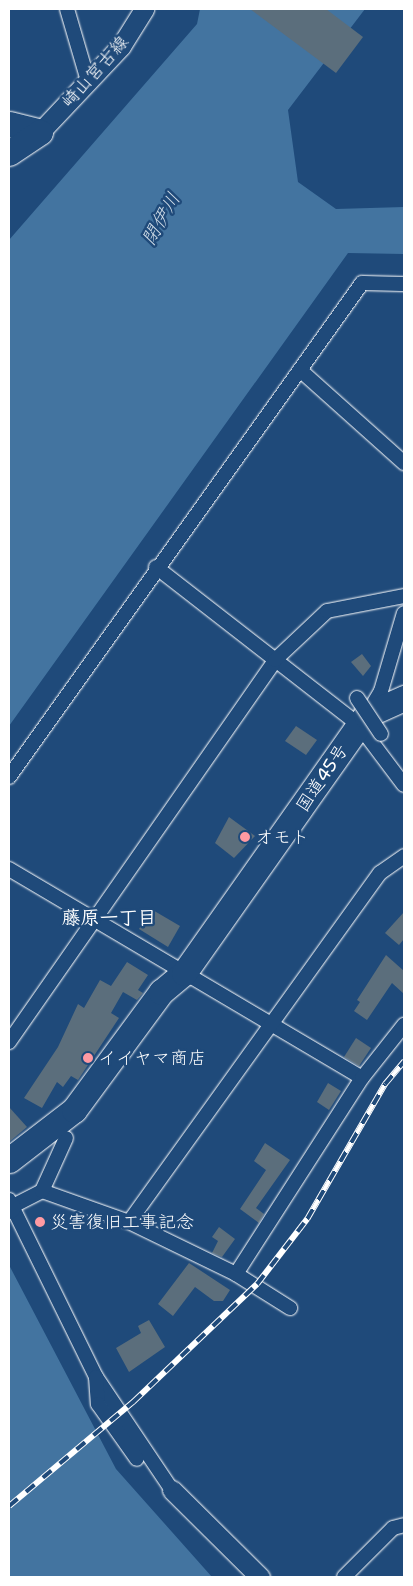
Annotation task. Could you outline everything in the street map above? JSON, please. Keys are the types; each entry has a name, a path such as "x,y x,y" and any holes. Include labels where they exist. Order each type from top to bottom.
{"highway":[{"path":"9,124 40,132"},
{"path":"9,150 40,132"},
{"name":"国道45号","path":"10,1171 74,1110 161,992 184,973 366,718 404,698"},
{"name":"国道45号","path":"10,1171 66,1138 92,1111 175,998 184,973"}],"main road":[{"name":"崎山宮古線","path":"40,132 121,46 144,9"},
{"path":"172,1490 260,1577"}],"street":[{"path":"67,9 88,81"},
{"path":"9,778 156,567 362,283 404,284"},
{"path":"300,370 404,463"},
{"path":"156,567 275,660 366,718 404,785"},
{"path":"9,1042 275,660 327,611 404,596"},
{"path":"366,718 382,691 404,613"},
{"path":"129,1222 380,874 404,856"},
{"path":"9,869 362,1078"},
{"path":"236,1274 362,1078 404,1025"},
{"path":"66,1138 42,1191 10,1205 96,1377 172,1490"},
{"path":"42,1191 129,1222 236,1274 290,1308"},
{"path":"96,1377 98,1404 138,1458"},
{"path":"344,1577 393,1528 404,1525"}],"water":[{"name":"閉伊川","path":"200,9 365,9 288,110 298,182 336,209 404,207 404,254 348,253 9,726 9,240 197,24"},
{"path":"9,1265 116,1469 212,1577 9,1577"}],"building":[{"path":"250,9 326,9 363,37 336,73"},
{"path":"362,654 371,666 363,676 351,662"},
{"path":"296,726 317,740 306,755 285,741"},
{"path":"229,817 255,836 234,858 215,843"},
{"path":"151,909 180,926 168,947 139,929"},
{"path":"404,912 404,939 399,945 385,933"},
{"path":"386,955 404,971 404,994 392,983 367,1020 354,1011 360,1002 357,1000"},
{"path":"127,962 148,975 138,990 143,993 137,1000 123,992 111,1013 119,1018 78,1080 71,1076 63,1087 57,1082 42,1108 24,1098 58,1047 78,1004 84,1008 100,980 111,986"},
{"path":"356,1038 371,1048 359,1066 344,1057"},
{"path":"328,1083 341,1091 329,1110 317,1102"},
{"path":"9,1107 27,1127 9,1142"},
{"path":"265,1143 290,1160 256,1208 264,1214 259,1223 240,1209 266,1170 254,1161"},
{"path":"219,1227 235,1239 222,1257 212,1253 218,1241 212,1237"},
{"path":"189,1263 230,1290 223,1301 214,1301 195,1287 173,1316 158,1304"},
{"path":"149,1320 165,1347 129,1372 116,1348 141,1333 138,1326"}],"railway":[{"path":"9,1506 133,1402 257,1284 307,1219 385,1084 404,1061"}],"place":[{"name":"オモト","path":"245,837"},
{"name":"イイヤマ商店","path":"88,1058"},
{"name":"災害復旧工事記念","path":"40,1222"}],"district":[{"name":"藤原一丁目","path":"109,918"}]}
